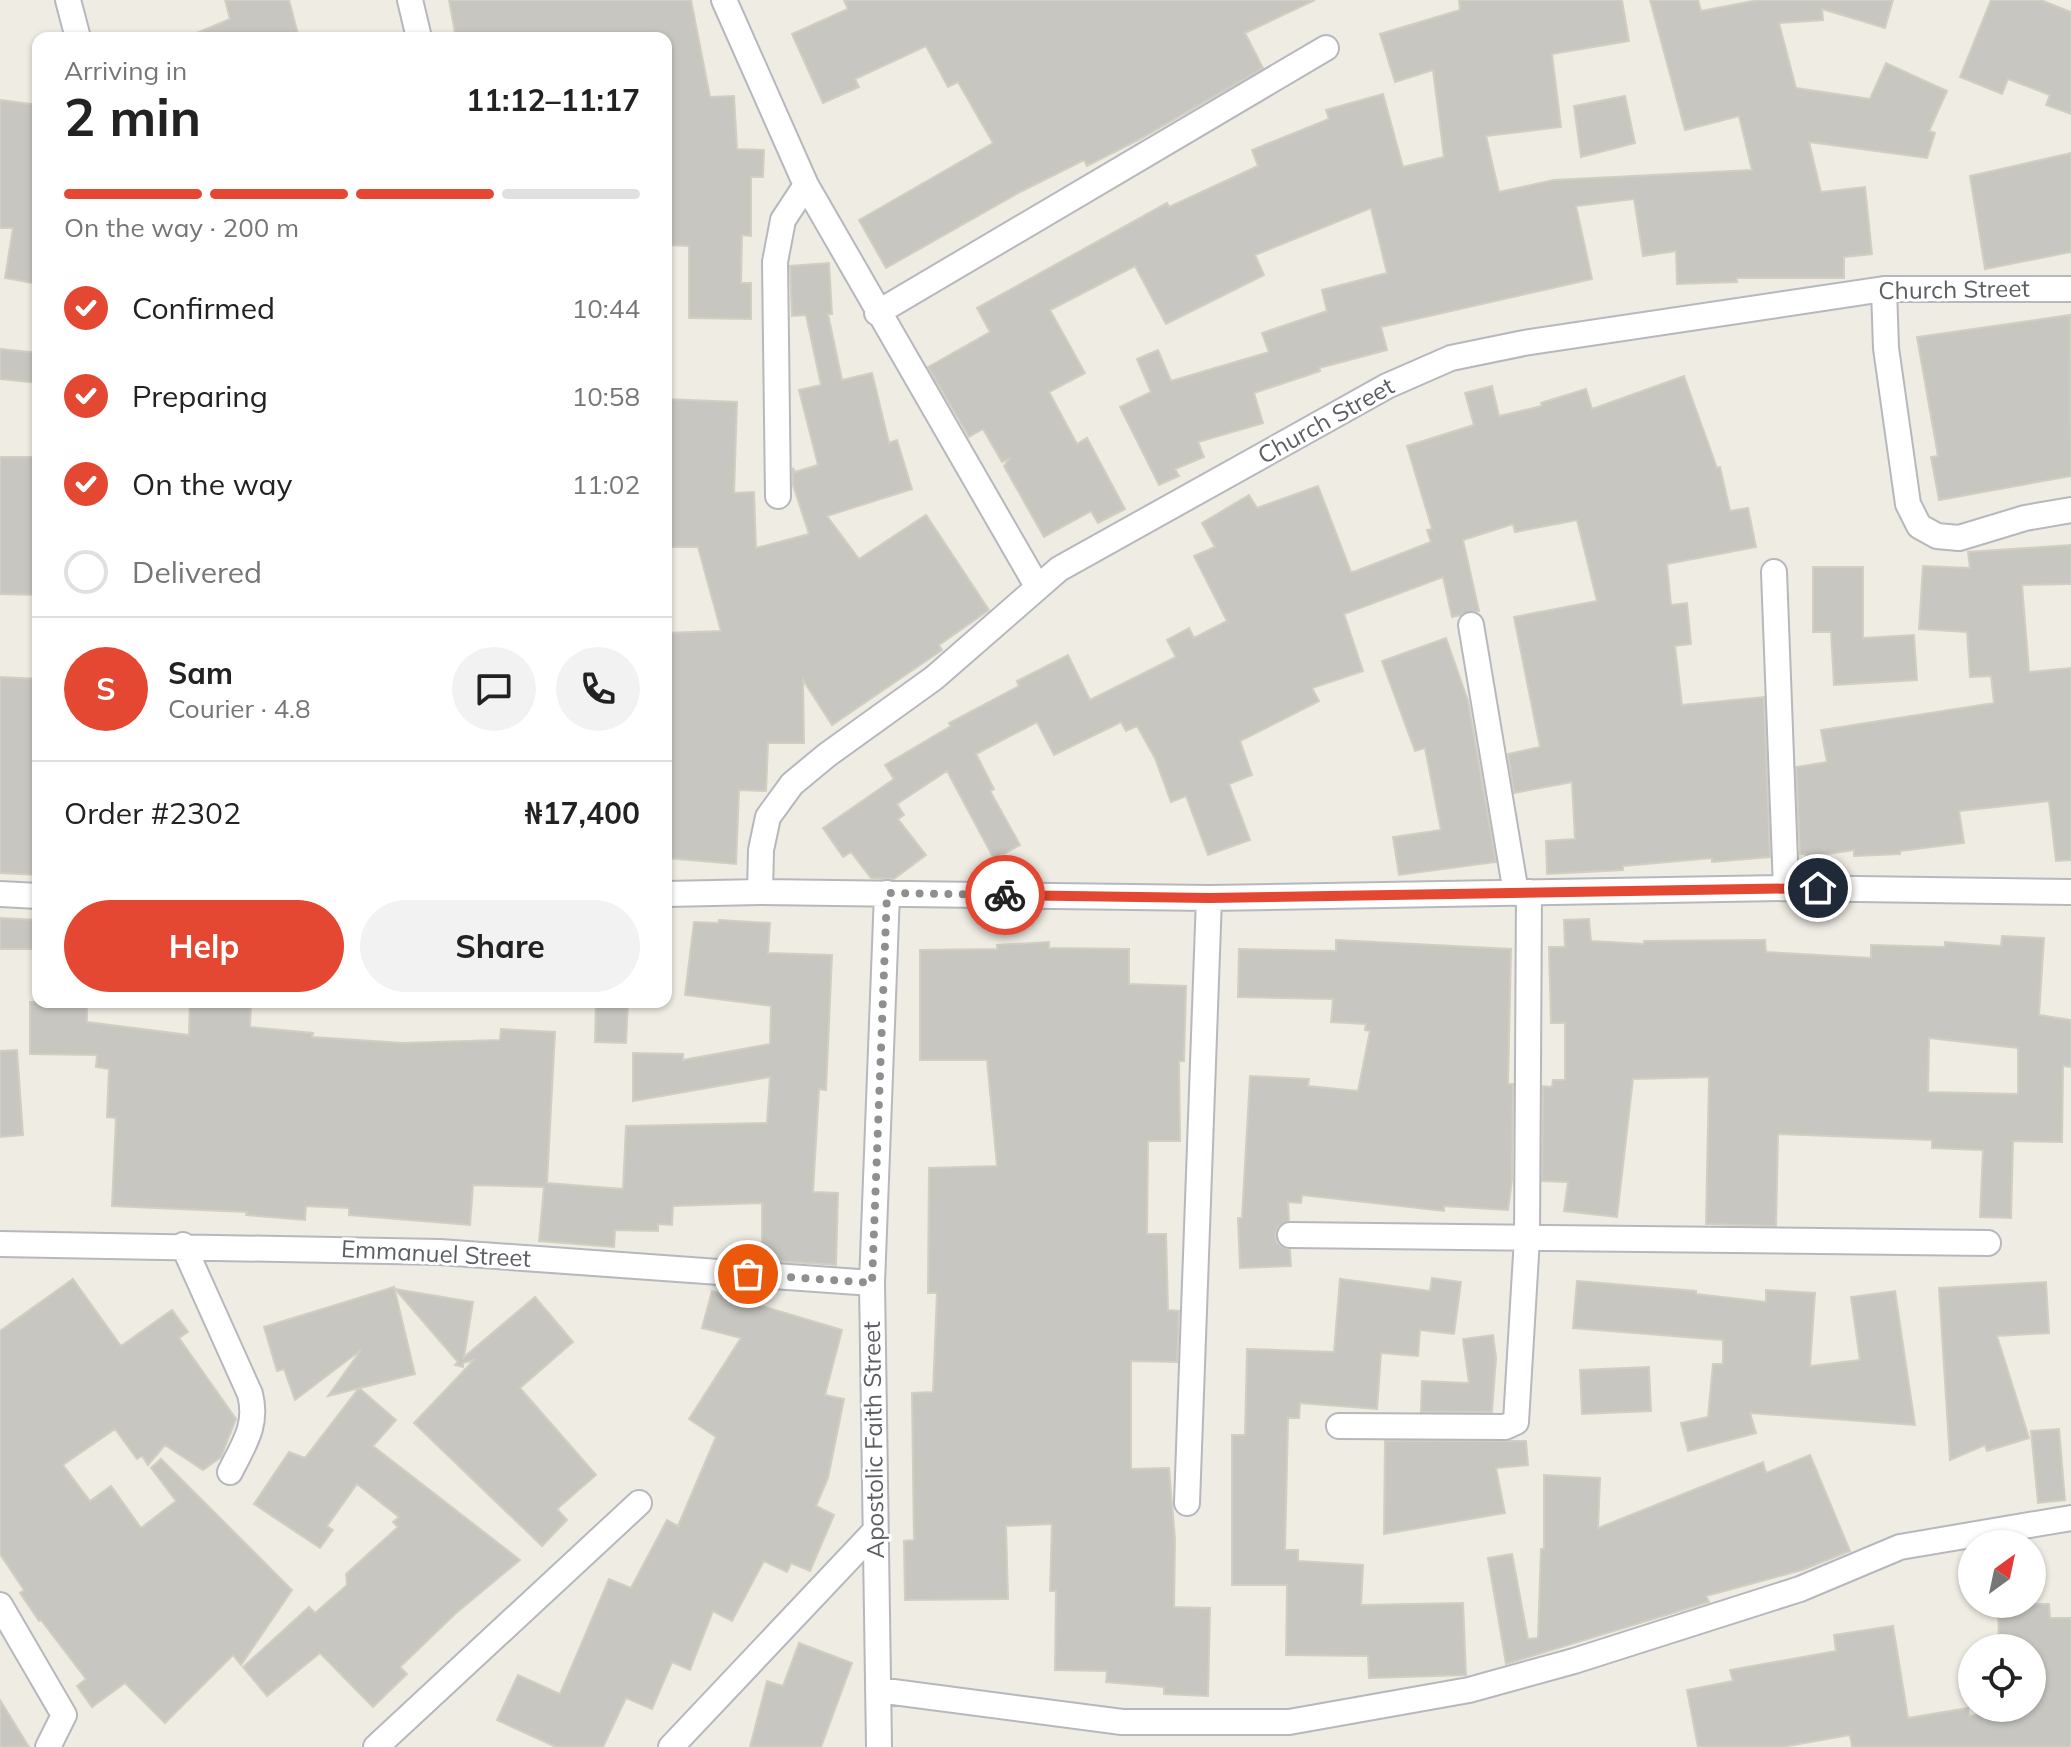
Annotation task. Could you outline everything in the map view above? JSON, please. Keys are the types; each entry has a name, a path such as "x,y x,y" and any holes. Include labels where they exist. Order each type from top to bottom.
{"street":[{"path":"68,0 76,32"},
{"path":"410,0 418,32"},
{"path":"725,0 806,185 1037,586"},
{"path":"877,313 1326,48"},
{"path":"778,496 775,262 783,220 806,185"},
{"path":"1884,289 1886,348 1908,504 1919,526 1937,536 1959,538 2025,518 2071,510"},
{"name":"Church Street","path":"760,892 761,850 768,817 792,784 934,678 1037,586 1059,569 1387,386 1451,358 1524,343 1884,289 2071,289"},
{"path":"1774,572 1786,888"},
{"path":"1339,1426 1505,1427 1516,1422 1527,1238 1523,893 1471,625"},
{"path":"672,894 760,892 1209,898 1786,888 2071,892"},
{"name":"Apostolic Faith Street","path":"879,1747 872,1283 887,893"},
{"path":"0,894 32,896"},
{"path":"1187,1503 1209,898"},
{"path":"1290,1235 1988,1243"},
{"name":"Emmanuel Street","path":"0,1244 440,1252 872,1283"},
{"path":"183,1245 250,1394 255,1413 252,1431 230,1472"},
{"path":"376,1747 639,1503"},
{"path":"878,1690 1122,1722 1289,1722 1469,1690 1574,1661 1800,1589 1900,1547 2071,1518"},
{"path":"671,1747 875,1531"},
{"path":"0,1605 64,1715 48,1747"}],"building":[{"path":"225,0 289,0 297,32 199,32 230,19"},
{"path":"449,0 691,0 710,97 734,96 737,149 764,150 763,177 751,177 751,236 742,235 741,283 751,283 751,319 689,318 689,246 672,245 672,32 455,32"},
{"path":"844,0 1315,0 1245,33 1263,68 1140,139 1087,166 1084,160 1020,192 886,268 859,220 993,143 958,82 948,87 926,46 855,79 859,87 823,103 792,34 848,9"},
{"path":"1459,0 1622,0 1629,41 1552,54 1561,127 1486,136 1499,192 1554,180 1752,170 1739,116 1685,130 1650,0 1698,0 1701,11 1758,0 1893,0 1885,28 1822,9 1823,20 1779,23 1796,88 1870,99 1886,63 1947,91 1929,131 1935,133 1927,158 1809,142 1821,192 1865,187 1872,254 1844,257 1844,278 1737,278 1737,282 1677,284 1676,251 1643,256 1634,199 1576,206 1592,279 1381,327 1387,350 1319,368 1320,371 1254,393 1263,423 1198,442 1204,457 1175,469 1179,476 1159,485 1120,407 1151,392 1137,359 1158,350 1171,381 1269,352 1262,333 1327,311 1322,290 1387,273 1371,208 1255,255 1264,275 1166,324 1135,266 1050,310 1085,373 1049,392 1077,444 1087,438 1125,509 1098,523 1091,511 1044,537 1004,466 1009,459 1002,462 983,429 969,437 928,367 990,332 977,308 1167,203 1169,207 1258,166 1252,150 1329,119 1326,110 1383,94 1403,167 1444,157 1433,70 1395,82 1380,34 1460,10"},
{"path":"1991,0 2041,0 2071,12 2071,114 2046,105 2050,95 2008,79 2002,94 1960,77"},
{"path":"1625,96 1635,143 1581,157 1574,106"},
{"path":"0,100 32,104 32,283 5,278 13,228 0,228"},
{"path":"2071,153 2071,252 1985,269 1970,176"},
{"path":"829,263 832,314 828,314 842,380 872,373 889,443 897,440 912,489 827,516 859,559 926,515 989,610 939,645 942,650 832,725 803,680 804,743 768,743 766,791 739,790 736,864 672,859 672,633 721,631 698,547 672,547 672,399 737,402 734,493 754,492 756,548 809,534 793,485 793,468 795,472 818,465 799,390 821,385 806,315 792,316 790,266"},
{"path":"2070,315 2071,476 1939,500 1931,457 1938,456 1917,337"},
{"path":"0,349 32,352 32,382 0,379"},
{"path":"1684,376 1717,468 1720,467 1730,511 1748,508 1756,547 1667,564 1671,605 1687,603 1691,644 1675,646 1682,705 1764,697 1770,857 1712,862 1712,858 1623,866 1623,870 1547,874 1546,841 1575,839 1572,782 1514,793 1508,754 1540,747 1514,617 1597,601 1577,520 1515,532 1513,524 1463,540 1479,611 1452,617 1443,577 1344,614 1363,671 1312,688 1319,701 1240,741 1252,775 1229,784 1250,840 1208,855 1186,796 1171,802 1155,758 1137,726 1126,731 1121,722 1054,755 1037,722 976,754 994,789 990,791 1020,845 994,859 947,771 897,804 904,815 898,819 926,855 894,879 871,878 851,852 843,857 823,828 894,779 885,765 951,726 949,723 1019,686 1017,681 1068,655 1090,700 1176,657 1167,640 1189,628 1194,638 1227,621 1194,556 1215,547 1202,523 1249,495 1257,508 1318,486 1351,572 1356,571 1431,542 1427,530 1432,529 1407,446 1474,425 1465,393 1492,386 1499,416 1542,406 1541,403 1586,389 1592,409"},
{"path":"0,457 32,457 32,595 0,594"},
{"path":"2071,545 2071,584 2022,585 2029,672 2071,668 2071,860 2056,861 2049,801 1959,811 1964,843 1900,851 1900,854 1854,856 1854,850 1806,857 1806,854 1800,854 1796,767 1827,762 1821,730 1994,703 1991,676 1970,677 1967,632 1919,629 1923,566 1970,568 1968,552"},
{"path":"1813,567 1863,567 1863,638 1914,635 1917,680 1834,685 1831,632 1813,632"},
{"path":"1446,638 1468,701 1496,862 1399,875 1393,837 1441,830 1425,748 1415,751 1382,661"},
{"path":"0,677 32,679 32,875 0,873"},
{"path":"0,918 32,920 32,949 0,949"},
{"path":"1589,919 1591,941 1644,944 1644,941 1765,940 1766,952 1871,958 1871,945 1945,947 1945,942 2001,946 2002,936 2044,938 2039,1015 2071,1020 2071,1067 2063,1066 2062,1142 2013,1141 2011,1218 1980,1217 1983,1150 1932,1148 1932,1140 1778,1134 1776,1226 1706,1224 1709,1077 1633,1079 1617,1217 1564,1211 1568,1182 1542,1181 1543,1086 1552,1087 1553,1080 1565,1080 1565,1023 1551,1023 1549,947 1565,947 1564,920","holes":["1929,1038 2018,1048 2018,1094 1928,1092"]},
{"path":"719,920 770,923 768,953 832,955 826,1090 819,1089 813,1192 838,1193 836,1265 762,1260 762,1203 673,1206 672,1225 658,1224 658,1231 615,1230 614,1247 539,1241 544,1187 473,1185 470,1225 349,1215 349,1208 306,1206 305,1220 246,1215 247,1212 112,1206 116,1118 107,1117 109,1069 96,1067 97,1055 30,1054 30,1002 32,1008 87,1008 87,1022 189,1035 190,1008 251,1008 250,1027 313,1033 312,1037 403,1043 500,1040 501,1029 555,1032 547,1183 623,1189 626,1126 767,1123 770,1077 633,1101 633,1053 683,1054 683,1060 770,1044 771,1006 685,995 694,922 718,923"},
{"path":"1336,940 1511,949 1508,1084 1513,1084 1512,1180 1508,1210 1444,1206 1444,1211 1302,1195 1301,1203 1288,1202 1289,1220 1278,1227 1275,1234 1277,1243 1290,1250 1291,1266 1240,1268 1238,1218 1242,1218 1250,1076 1309,1079 1308,1086 1358,1091 1370,1031 1365,1030 1366,1024 1331,1022 1333,999 1238,997 1239,949 1336,951"},
{"path":"1049,942 1049,948 1129,949 1129,984 1186,986 1184,1061 1179,1061 1180,1141 1148,1141 1147,1234 1166,1234 1168,1310 1179,1311 1177,1362 1131,1361 1131,1469 1169,1468 1175,1539 1174,1607 1210,1608 1208,1696 1164,1694 1164,1687 1106,1682 1107,1671 1055,1670 1056,1591 1050,1591 1052,1524 1006,1526 1008,1599 905,1600 904,1541 914,1540 912,1393 933,1392 937,1293 928,1293 929,1168 997,1166 987,1060 920,1060 920,950 997,949 997,945"},
{"path":"596,1008 628,1008 626,1043 595,1042"},
{"path":"17,1050 23,1135 0,1137 0,1051"},
{"path":"1432,1278 1461,1282 1454,1334 1420,1330 1418,1356 1381,1353 1377,1409 1300,1403 1299,1418 1288,1418 1285,1550 1298,1550 1298,1561 1363,1565 1361,1605 1463,1603 1466,1675 1369,1678 1368,1656 1286,1655 1287,1585 1232,1585 1232,1435 1245,1435 1247,1349 1334,1352 1340,1279 1430,1291"},
{"path":"73,1279 121,1346 172,1310 188,1332 179,1338 236,1419 221,1457 203,1470 165,1445 148,1465 142,1456 137,1459 115,1429 63,1465 90,1501 111,1486 141,1528 176,1501 151,1468 161,1459 292,1590 241,1665 233,1655 165,1723 125,1683 92,1707 77,1686 86,1679 39,1621 20,1593 24,1590 0,1554 0,1331"},
{"path":"1577,1281 1696,1291 1696,1294 1766,1302 1766,1290 1815,1293 1810,1366 1860,1360 1851,1297 1895,1291 1915,1425 1750,1413 1756,1433 1688,1451 1681,1423 1708,1417 1713,1364 1723,1364 1723,1340 1573,1328"},
{"path":"2046,1282 2049,1333 1997,1336 2029,1438 1987,1451 1985,1445 1950,1460 1939,1288"},
{"path":"394,1287 415,1374 328,1396 361,1350 295,1400 284,1369 277,1371 264,1327"},
{"path":"395,1289 473,1302 464,1357 535,1297 573,1342 520,1388 596,1475 557,1509 567,1520 542,1546 414,1423 474,1360 463,1363 463,1367 455,1365 458,1362"},
{"path":"712,1291 842,1330 825,1395 844,1399 828,1478 816,1506 834,1515 810,1571 791,1563 787,1572 764,1561 732,1621 713,1611 690,1670 672,1662 652,1709 626,1698 603,1747 556,1747 497,1720 518,1675 560,1694 609,1579 631,1588 667,1520 678,1526 716,1437 689,1419 741,1338 702,1328"},
{"path":"1493,1335 1496,1358 1492,1412 1421,1412 1422,1381 1469,1383 1463,1339"},
{"path":"1649,1367 1651,1411 1582,1414 1580,1370"},
{"path":"359,1388 396,1420 373,1446 520,1560 455,1614 400,1667 407,1674 373,1707 320,1653 267,1696 243,1667 309,1607 315,1613 347,1585 346,1574 398,1527 393,1522 399,1517 357,1484 327,1526 333,1530 320,1548 254,1504 289,1452 305,1458"},
{"path":"2059,1429 2065,1500 2038,1503 2031,1431"},
{"path":"1385,1441 1526,1441 1528,1465 1496,1468 1505,1513 1384,1534"},
{"path":"1810,1455 1850,1551 1802,1570 1706,1596 1709,1602 1506,1664 1488,1558 1512,1554 1528,1639 1538,1638 1541,1549 1544,1549 1544,1475 1600,1478 1598,1528 1763,1462 1766,1473"},
{"path":"2046,1604 2049,1604 2050,1618 2071,1618 2071,1747 1852,1747 1850,1735 1782,1747 1698,1747 1687,1690 1733,1681 1730,1670 1836,1651 1834,1635 1893,1626 1908,1718 1958,1710 1958,1722 2046,1722 2046,1634 1999,1634 1998,1618 2046,1618"},
{"path":"799,1643 852,1663 821,1747 750,1747 767,1681 783,1686"},
{"path":"0,1700 29,1747 0,1747"}],"way so far":[{"path":"748,1274 872,1283 887,893 1005,895"}],"route":[{"path":"1005,895 1209,898 1818,888"}]}
